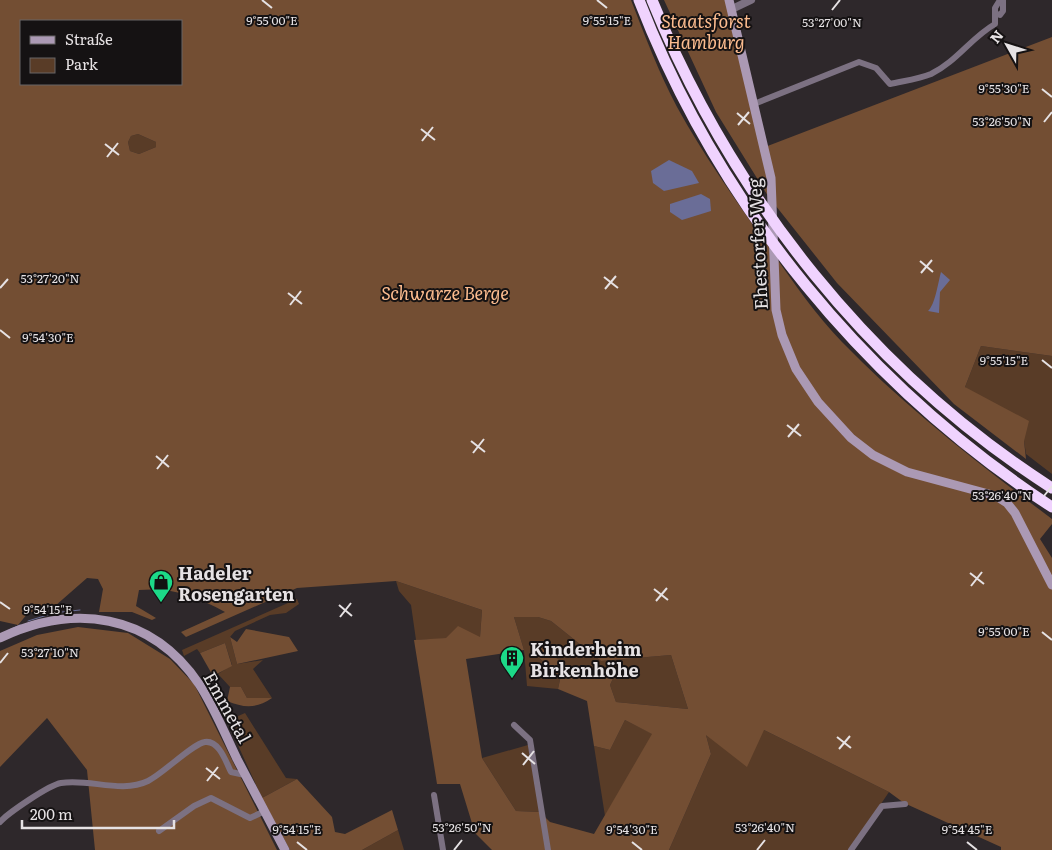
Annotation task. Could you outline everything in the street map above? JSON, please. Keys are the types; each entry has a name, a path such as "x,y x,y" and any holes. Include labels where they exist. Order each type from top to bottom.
{"highway":[{"path":"639,0 668,68 731,183 769,238 805,284 852,338 910,395 974,451 1052,507"},
{"path":"652,0 681,67 720,139 781,232 813,272 862,328 924,390 984,440 1052,488"}],"main road":[{"name":"Ehestorfer Weg","path":"730,4 772,188 776,310 790,356 811,393 840,426 864,448 896,468 916,475 988,492 1007,503 1015,513 1052,585"},
{"name":"Emmetal","path":"0,638 40,623 63,618 112,621 147,636 177,658 198,684 285,850"}],"street":[{"path":"730,4 751,0"},
{"path":"754,104 859,62 876,68 890,84 925,76 950,62 984,30 995,24 996,14 1000,15 1003,11 1001,0"},
{"path":"514,725 530,740 548,850"},
{"path":"0,822 8,813 60,783 126,786 147,782 166,770 199,744 206,742 213,743 218,748 232,772 245,774"},
{"path":"434,795 443,850"},
{"path":"159,830 194,806 211,798 250,818 265,811"},
{"path":"852,850 882,806 905,804"}],"green space":[{"name":"Schwarze Berge","path":"0,0 631,0 664,81 687,125 732,195 794,283 822,319 866,366 917,412 970,456 1052,519 1052,524 1040,539 1052,558 1052,850 1001,850 1001,847 904,803 889,792 764,730 747,767 706,735 711,754 669,850 492,850 475,833 460,784 437,784 414,640 446,638 458,626 480,637 482,610 396,581 297,588 186,637 181,632 225,612 194,597 173,591 151,589 139,590 136,606 156,618 152,620 132,612 99,612 103,589 98,579 87,578 55,606 28,613 18,625 0,621","holes":["138,134 156,142 156,147 139,154 130,151 128,142 131,136","514,617 538,617 551,621 601,661 671,655 688,709 616,702 610,685 616,672 595,665 592,677 573,669 532,642 535,655 561,675 558,689 587,701 594,746 610,750 625,720 652,734 594,834 550,822 540,812 516,811 482,758 466,659 524,650"]},
{"name":"Staatsforst Hamburg","path":"664,0 726,0 765,147 1052,37 1052,356 981,346 965,387 1029,421 1024,441 1026,459 954,404 837,283 768,196 716,112"},
{"path":"138,134 156,142 156,147 139,154 130,151 128,142 131,136"},
{"path":"981,346 1052,356 1052,474 1026,454 1024,441 965,387"},
{"path":"396,581 482,610 480,637 416,640 411,605 399,591"},
{"path":"297,599 299,604 286,613 270,615 235,631 230,637 237,664 263,660 253,669 272,698 247,698 241,687 230,687 218,674 232,665 225,643 200,653 197,649 184,656 182,650"},
{"path":"514,617 538,617 551,621 601,661 671,655 688,709 616,702 610,685 616,672 592,678 573,669 533,643 535,655 561,675 558,689 527,686 524,650"},
{"path":"78,627 128,633 170,659 194,684 277,850 95,850 87,770 47,718 0,767 0,651 37,635"},
{"path":"246,629 289,637 298,651 237,664 230,637 237,642"},
{"path":"225,643 232,666 213,676 200,653"},
{"path":"230,687 241,687 247,698 272,698 255,706 239,705 227,701"},
{"path":"245,713 286,778 297,779 262,798 227,721"},
{"path":"625,720 653,734 605,816 594,746 610,750"},
{"path":"764,730 889,792 850,850 669,850 711,754 706,735"},
{"path":"528,745 540,812 516,811 482,758"},
{"path":"297,779 332,817 335,832 345,834 392,810 398,830 362,850 290,850 262,798"},
{"path":"398,830 404,850 362,850"}],"water":[{"path":"669,160 692,171 699,183 664,191 653,183 651,171"},
{"path":"701,194 710,199 711,211 682,220 670,212 670,204"},
{"path":"941,272 950,280 940,292 939,313 928,311 934,299"}],"waterway":[{"path":"62,612 80,610"},
{"path":"28,621 54,613"},
{"path":"9,630 20,625"}],"place":[{"name":"Hadeler Rosengarten","path":"161,603"},
{"name":"Kinderheim Birkenhöhe","path":"512,679"}]}
